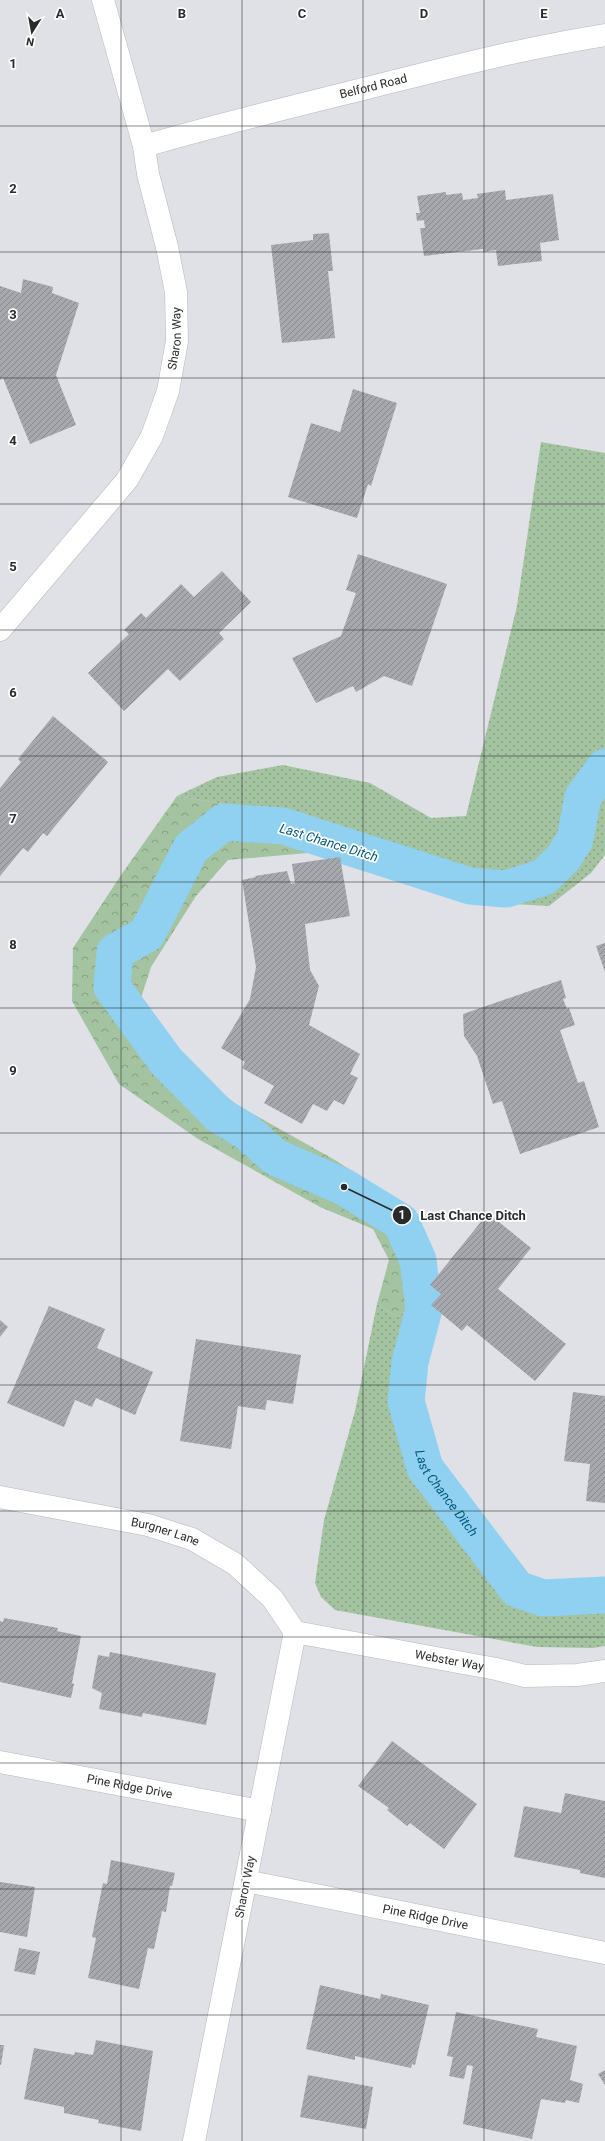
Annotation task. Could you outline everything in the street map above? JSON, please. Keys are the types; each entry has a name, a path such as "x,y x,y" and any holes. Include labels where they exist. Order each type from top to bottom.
{"street":[{"name":"Sharon Way","path":"0,630 127,480 152,436 168,391 177,341 176,292 167,247 148,174 144,146 103,0"},
{"name":"Belford Road","path":"144,146 195,131 451,67 526,50 605,35"},
{"name":"Burgner Lane","path":"0,1497 148,1525 192,1539 235,1564 272,1598 295,1632"},
{"name":"Sharon Way","path":"194,2141 295,1632"},
{"name":"Webster Way","path":"295,1632 496,1669 525,1676 577,1675 605,1672"},
{"name":"Pine Ridge Drive","path":"0,1762 260,1811"},
{"name":"Pine Ridge Drive","path":"246,1880 605,1953"}],"green space":[{"path":"541,442 605,453 605,855 591,873 549,906 479,902 397,871 334,831 253,809 177,796 217,777 283,765 370,783 431,818 466,816 517,606"},
{"path":"177,796 253,809 334,831 397,871 330,851 228,860 196,896 151,967 140,1001 172,1053 237,1105 335,1160 401,1203 420,1251 431,1294 397,1317 377,1304 389,1260 373,1229 320,1207 198,1139 119,1084 72,1001 73,948 119,878"},
{"path":"431,1294 410,1379 417,1418 444,1486 522,1583 563,1593 605,1584 605,1646 593,1648 537,1647 335,1610 321,1597 315,1583 324,1520 355,1411 377,1304 397,1317"}],"building":[{"path":"505,190 506,200 553,194 559,240 540,243 542,261 498,266 496,250 483,252 483,249 424,256 420,228 425,228 424,220 417,221 416,213 420,213 417,196 446,192 446,195 462,193 463,200 478,198 477,194"},
{"path":"329,233 333,271 328,271 335,338 282,343 271,245 313,240 313,234"},
{"path":"23,279 53,287 52,293 79,303 56,375 76,425 30,444 3,378 0,380 0,286 21,293"},
{"path":"353,389 397,403 371,486 368,484 357,518 288,497 311,423 340,432"},
{"path":"358,554 447,584 412,686 384,676 356,692 353,686 316,703 292,658 341,636 356,593 346,590"},
{"path":"222,571 251,602 219,633 224,639 180,681 168,669 124,711 88,673 129,634 124,630 141,613 146,618 181,584 194,597"},
{"path":"53,716 108,762 47,836 43,833 28,852 23,848 0,876 0,788 21,762 18,759"},
{"path":"340,857 350,916 305,924 310,970 319,986 309,1025 360,1054 350,1074 358,1078 344,1105 334,1100 327,1111 313,1104 302,1124 264,1103 274,1086 242,1068 245,1062 221,1048 250,999 256,967 242,880 256,877 255,876 287,871 291,884 295,883 292,864"},
{"path":"605,943 605,972 596,946"},
{"path":"561,980 566,998 563,999 567,1009 569,1008 575,1025 560,1030 578,1083 584,1081 599,1127 520,1154 502,1101 493,1104 477,1056 464,1036 463,1014"},
{"path":"488,1213 531,1248 498,1289 566,1344 535,1381 467,1325 462,1331 431,1305 441,1294 430,1285"},
{"path":"49,1306 105,1329 97,1348 153,1372 135,1415 96,1398 92,1407 75,1400 64,1427 7,1403"},
{"path":"0,1320 8,1327 0,1337"},
{"path":"196,1339 301,1355 293,1404 267,1400 265,1410 238,1406 231,1449 180,1441"},
{"path":"573,1392 605,1396 605,1503 586,1501 590,1464 564,1461"},
{"path":"4,1618 58,1628 57,1631 81,1636 72,1683 74,1684 71,1698 0,1682 0,1621 3,1622"},
{"path":"110,1652 216,1673 206,1725 143,1713 142,1717 99,1709 102,1693 92,1688 98,1655 109,1657"},
{"path":"392,1741 477,1804 444,1849 410,1823 407,1826 387,1810 389,1808 358,1786"},
{"path":"565,1793 605,1801 605,1878 580,1873 580,1870 514,1857 524,1806 561,1813"},
{"path":"111,1860 175,1873 172,1886 170,1886 166,1912 162,1911 154,1949 148,1948 139,1989 88,1978 96,1938 92,1937 103,1883 107,1884"},
{"path":"0,1882 35,1887 27,1937 0,1932"},
{"path":"19,1948 40,1952 35,1975 14,1971"},
{"path":"320,1985 380,1999 381,1994 429,2005 415,2065 412,2064 411,2068 355,2056 355,2060 306,2049"},
{"path":"456,2012 538,2029 536,2037 577,2046 570,2080 583,2084 579,2103 566,2100 565,2103 541,2099 532,2139 463,2124 473,2066 467,2065 464,2079 449,2076 453,2057 447,2056"},
{"path":"96,2040 153,2051 141,2131 98,2123 99,2120 64,2113 64,2107 24,2099 34,2048 74,2055 75,2052 93,2055"},
{"path":"0,2045 4,2045 1,2065 0,2065"},
{"path":"605,2070 605,2085 598,2074"},
{"path":"308,2075 373,2087 366,2129 300,2117"}],"waterway":[{"name":"Last Chance Ditch","path":"605,767 583,797 575,839 564,857 544,877 506,889 470,886 283,826 224,822 191,848 147,934 115,952 112,987 166,1061 219,1115 247,1132 275,1157 344,1187 401,1222 418,1260 424,1309 410,1362 406,1401 425,1468 517,1589 543,1598 605,1595"}],"place":[{"name":"Last Chance Ditch","path":"344,1187"}]}
